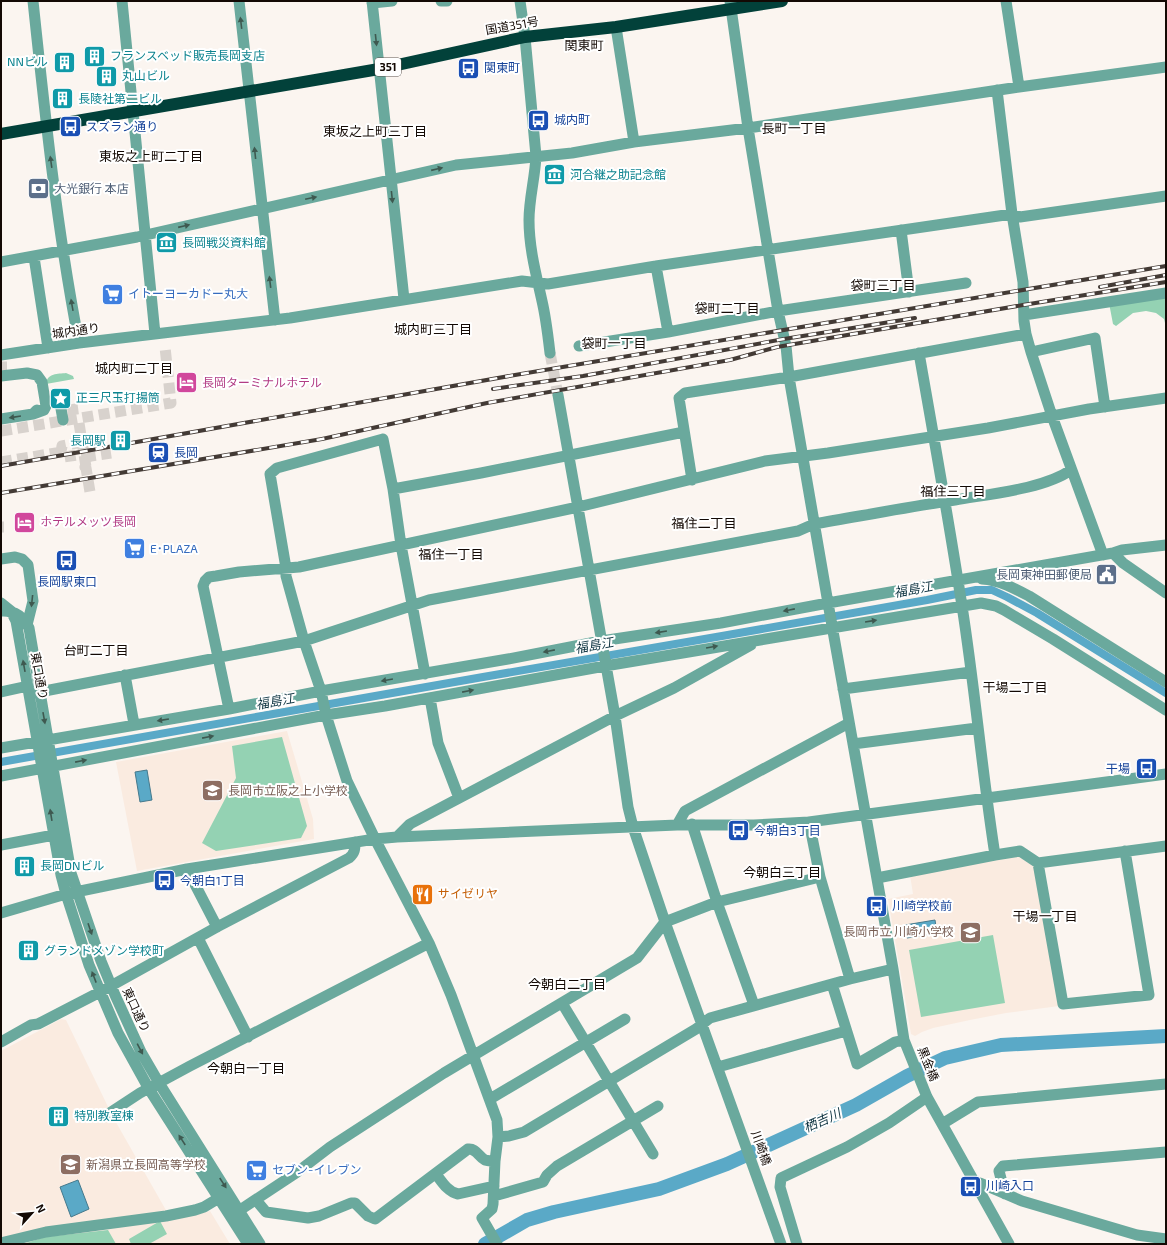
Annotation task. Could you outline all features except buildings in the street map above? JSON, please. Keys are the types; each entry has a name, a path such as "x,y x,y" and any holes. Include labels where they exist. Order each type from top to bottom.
{"highway":[{"name":"国道351号","path":"249,91 379,69 525,37 616,27 730,5 782,1"},
{"name":"351","path":"1,134 249,91"}],"street":[{"path":"34,1 46,126 63,251 79,343"},
{"path":"122,1 146,234 154,334"},
{"path":"239,1 274,320"},
{"path":"392,1 372,2 404,300"},
{"path":"441,1 447,1"},
{"path":"520,1 525,37 536,156 529,220 532,259 542,302 550,353"},
{"path":"1006,1 1019,87"},
{"name":"黒金橋","path":"730,5 748,128 778,312 786,346 814,524 905,1043 926,1094 1008,1244"},
{"path":"616,27 634,142"},
{"path":"1,262 34,257 146,234 456,165 572,153 634,142 748,128 997,90 1166,67"},
{"path":"997,90 1012,214 1023,282 1026,334 1052,416 1071,470 1108,554 1166,593"},
{"name":"城内通り","path":"1,355 79,343 274,320 522,281 548,284 656,266 1012,214 1020,217 1166,196"},
{"path":"900,230 909,292"},
{"path":"34,257 48,348"},
{"path":"656,266 668,332"},
{"path":"579,346 778,312 966,283"},
{"path":"1024,315 1166,293"},
{"path":"692,480 679,398 685,393 790,377 1026,334"},
{"path":"1031,352 1095,338 1105,407"},
{"path":"919,353 962,581 962,603 977,728 995,855"},
{"path":"1,376 27,373 33,377 36,382 40,404 38,409 33,414 1,419"},
{"name":"川崎橋","path":"558,394 601,644 615,716 632,827 781,1244"},
{"path":"229,709 203,586 209,577 239,572 299,567 578,507 765,461 804,457 1166,398"},
{"path":"62,405 63,420"},
{"path":"393,489 481,473 684,432"},
{"path":"425,674 400,545 393,489 383,439 277,468 270,474 286,568 286,576 304,641 347,781 375,839 429,943 451,995 497,1120 498,1137 492,1209 482,1218 497,1244"},
{"path":"1,692 32,690 125,675 304,641 429,600 798,531 814,524 1007,491 1051,481 1062,477 1071,470"},
{"path":"1,748 43,742 134,724 321,694 425,674 828,605 1108,554 1122,550 1166,545"},
{"path":"1,559 15,557 22,559 28,566 33,601 27,625"},
{"path":"962,581 989,579 1011,586 1166,682"},
{"path":"1,603 6,611 21,617 27,625"},
{"path":"1,776 47,764 326,713 385,706 605,664 762,640 832,625 962,603 996,606 1053,639 1166,710"},
{"name":"東口通り","path":"6,611 17,627 71,873 111,986 128,1026 159,1083 260,1244"},
{"name":"東口通り","path":"27,625 32,690"},
{"path":"397,837 410,824 615,716 674,688 762,640"},
{"path":"843,689 971,672"},
{"path":"125,675 134,724"},
{"path":"430,698 438,743 459,798"},
{"path":"677,825 685,811 849,723"},
{"path":"853,744 977,728"},
{"path":"47,764 54,835 66,894 89,965 100,992 118,1033 149,1088 248,1244"},
{"path":"1,913 66,894 187,869 375,839 692,824 754,825 809,822 1166,774"},
{"path":"809,822 820,876 850,979"},
{"path":"692,824 717,902 754,1005"},
{"path":"1,845 54,835"},
{"path":"1,1042 100,992 217,927 349,858 353,855 355,850 355,842"},
{"path":"877,878 995,855 1020,852 1038,863 1166,846"},
{"path":"1038,863 1063,1004 1149,995 1125,851"},
{"path":"187,869 217,927"},
{"path":"230,1216 296,1173 330,1147 474,1055 637,958 665,922 717,902 820,876"},
{"path":"198,938 248,1037"},
{"path":"108,1114 149,1088 429,943"},
{"path":"498,1137 510,1136 524,1132 696,1029 710,1018 850,979 893,969"},
{"path":"832,984 857,1064 894,1042 905,1043"},
{"path":"562,1003 653,1154"},
{"path":"490,1099 624,1019"},
{"path":"718,1067 846,1031"},
{"path":"942,1124 978,1102 1166,1084"},
{"path":"797,1244 780,1187 781,1178 847,1147 889,1123 926,1094"},
{"path":"436,1174 453,1193 458,1194 494,1191 543,1182 547,1175 557,1166 658,1106"},
{"path":"256,1200 266,1212 308,1218 319,1216 351,1203 355,1203 368,1216 375,1219 468,1149 471,1149 486,1160 495,1161"},
{"path":"1005,1194 999,1171 1003,1166 1166,1152"},
{"path":"974,1183 980,1183 1022,1201 1137,1235 1166,1239"},
{"path":"1,1243 46,1232 166,1216 204,1207 219,1198"}],"shaded area":[{"name":"長岡市立阪之上小学校","path":"287,731 313,819 314,839 137,871 116,762"},
{"name":"長岡市立 川崎小学校","path":"1017,855 1035,866 1059,1006 1006,1013 933,1028 915,1036 911,1034 888,899 913,894 910,875"},
{"name":"新潟県立長岡高等学校","path":"61,1019 66,1020 113,1117 167,1212 1,1241 1,1051"},
{"path":"210,1211 230,1244 16,1244 45,1235 165,1219"}],"green space":[{"path":"1166,295 1166,327 1164,319 1156,313 1146,311 1133,313 1116,326 1113,324 1109,303"},
{"path":"66,373 73,376 74,379 46,384 48,378 51,376"},
{"path":"282,737 307,826 301,838 216,851 202,843 236,778 232,746"},
{"path":"993,935 1005,1003 921,1017 909,950"},
{"path":"160,1221 167,1234 149,1244 131,1244 129,1239"},
{"path":"108,1230 116,1244 23,1244 45,1237"}],"water":[{"path":"147,770 152,800 140,802 135,772"},
{"path":"935,920 937,933 907,938 905,925"},
{"path":"78,1180 89,1209 71,1217 60,1187"}],"waterway":[{"name":"福島江","path":"1,762 927,600 976,590 992,590 1037,613 1166,693"},
{"name":"栖吉川","path":"485,1244 527,1220 554,1212 659,1189 727,1164 856,1105 907,1076 945,1058 1001,1045 1166,1036"}],"tunnel":[{"path":"1,431 171,403 165,347"},
{"path":"550,353 558,395"},
{"path":"1,367 7,367"},
{"path":"72,404 74,419"},
{"path":"79,423 86,467"},
{"path":"82,442 62,446 61,452 64,457 84,454 91,456"},
{"path":"1,462 61,452"},
{"path":"85,458 111,453"},
{"path":"86,465 85,467 90,492"}],"railway":[{"path":"1,466 515,375 1166,266"},
{"path":"1100,287 1166,275"},
{"path":"1,493 322,439 487,403 730,360 777,347 1166,282"},
{"path":"493,389 583,376 784,339 915,318"}],"place":[{"name":"フランスベッド販売長岡支店","path":"94,56"},
{"name":"NNビル","path":"64,62"},
{"name":"関東町","path":"469,68"},
{"name":"丸山ビル","path":"107,76"},
{"name":"長陵社第二ビル","path":"63,99"},
{"name":"城内町","path":"539,120"},
{"name":"スズラン通り","path":"70,127"},
{"name":"河合継之助記念館","path":"554,175"},
{"name":"大光銀行 本店","path":"38,189"},
{"name":"長岡戦災資料館","path":"167,243"},
{"name":"イトーヨーカドー丸大","path":"112,294"},
{"name":"長岡ターミナルホテル","path":"187,383"},
{"name":"正三尺玉打揚筒","path":"60,398"},
{"name":"長岡駅","path":"121,441"},
{"name":"長岡","path":"158,453"},
{"name":"ホテルメッツ長岡","path":"25,522"},
{"name":"E･PLAZA","path":"134,549"},
{"name":"長岡駅東口","path":"67,561"},
{"name":"長岡東神田郵便局","path":"1107,575"},
{"name":"干場","path":"1146,769"},
{"name":"長岡市立阪之上小学校","path":"213,791"},
{"name":"今朝白3丁目","path":"739,831"},
{"name":"長岡DNビル","path":"24,866"},
{"name":"今朝白1丁目","path":"165,881"},
{"name":"サイゼリヤ","path":"423,894"},
{"name":"川崎学校前","path":"877,906"},
{"name":"長岡市立 川崎小学校","path":"970,932"},
{"name":"グランドメゾン学校町","path":"29,951"},
{"name":"特別教室棟","path":"59,1116"},
{"name":"新潟県立長岡高等学校","path":"71,1165"},
{"name":"セブン-イレブン","path":"257,1170"},
{"name":"川崎入口","path":"970,1186"}],"district":[{"name":"関東町","path":"584,45"},
{"name":"長町一丁目","path":"794,128"},
{"name":"東坂之上町三丁目","path":"375,131"},
{"name":"東坂之上町二丁目","path":"151,156"},
{"name":"袋町三丁目","path":"883,285"},
{"name":"袋町二丁目","path":"727,308"},
{"name":"城内町三丁目","path":"433,329"},
{"name":"袋町一丁目","path":"614,343"},
{"name":"城内町二丁目","path":"134,368"},
{"name":"福住三丁目","path":"953,491"},
{"name":"福住二丁目","path":"704,523"},
{"name":"福住一丁目","path":"451,554"},
{"name":"台町二丁目","path":"96,650"},
{"name":"干場二丁目","path":"1015,687"},
{"name":"今朝白三丁目","path":"782,872"},
{"name":"干場一丁目","path":"1045,916"},
{"name":"今朝白二丁目","path":"567,984"},
{"name":"今朝白一丁目","path":"246,1068"}]}
